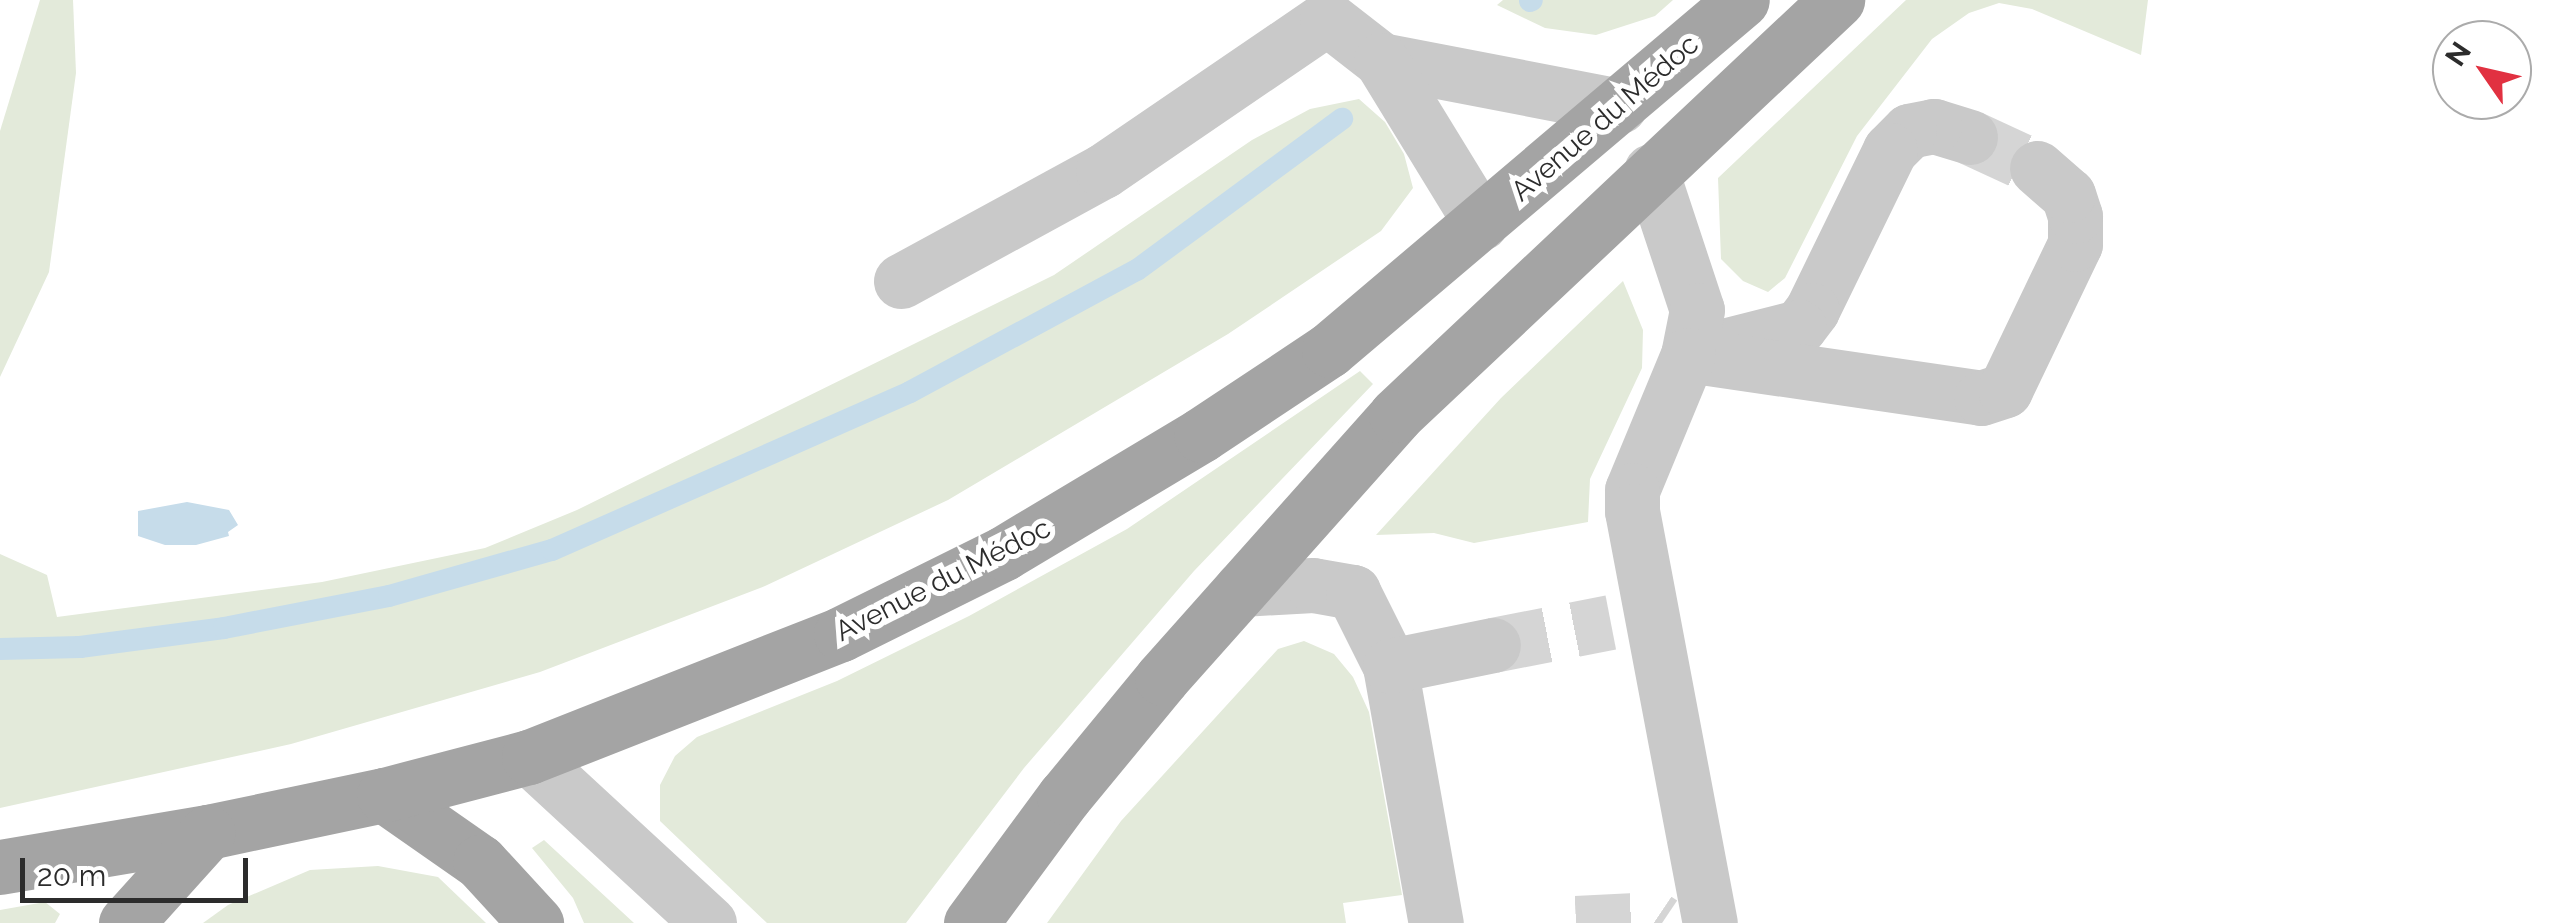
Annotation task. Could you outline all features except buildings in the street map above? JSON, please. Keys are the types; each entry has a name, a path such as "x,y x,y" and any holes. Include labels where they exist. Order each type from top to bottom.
{"main road":[{"name":"Avenue du Médoc","path":"0,867 208,832 384,795 529,757 841,634 1004,552 1201,435 1329,350 1742,0"},
{"path":"970,923 1064,797 1241,588 1396,416 1651,171 1837,0"},
{"path":"384,795 480,862 536,923"},
{"path":"126,923 208,832"}],"street":[{"path":"900,281 1103,171 1326,18 1381,60 1481,224"},
{"path":"1381,60 1620,106"},
{"path":"1688,356 1799,327 1812,310 1890,150 1910,132 1934,126 1970,136"},
{"path":"1688,356 1982,398 2005,390 2075,244 2075,216 2068,195 2038,168"},
{"path":"1651,171 1697,310 1688,356 1632,490 1631,618 1710,923"},
{"path":"1241,588 1313,585 1353,592 1390,666 1436,923"},
{"path":"1390,666 1493,645"},
{"path":"529,757 710,923"}],"green space":[{"path":"40,0 73,0 76,73 49,272 0,377 0,131"},
{"path":"1503,0 1673,0 1655,16 1596,35 1545,28 1497,5"},
{"path":"1906,0 2148,0 2141,55 2032,9 1999,3 1969,13 1932,39 1857,136 1785,278 1768,292 1743,281 1721,259 1718,178"},
{"path":"1359,99 1385,122 1404,154 1413,188 1381,231 1228,334 948,500 765,586 540,672 291,744 0,808 0,554 47,575 57,617 322,582 485,548 577,510 1054,275 1252,140 1310,109"},
{"path":"1623,281 1643,330 1642,368 1590,479 1588,522 1474,543 1434,533 1376,535 1501,398"},
{"path":"1360,371 1373,384 1194,571 1024,768 906,923 767,923 660,821 660,785 675,756 697,737 837,681 969,616 1127,529"},
{"path":"1304,641 1334,654 1353,677 1369,712 1402,895 1343,903 1346,923 1047,923 1121,821 1278,649"},
{"path":"544,840 634,923 584,923 573,898 532,848"},
{"path":"378,866 438,877 486,923 203,923 228,905 310,870"},
{"path":"45,902 60,914 55,923 0,923 0,910"}],"water":[{"path":"187,502 229,510 238,525 228,532 229,536 196,545 165,545 138,536 138,511"}],"waterway":[{"path":"0,649 80,647 224,628 389,596 552,550 910,392 1137,270 1342,119"}],"tunnel":[{"path":"1970,137 2037,168"},
{"path":"1493,645 1611,622"},
{"path":"1576,923 1656,919 1662,923"}]}
